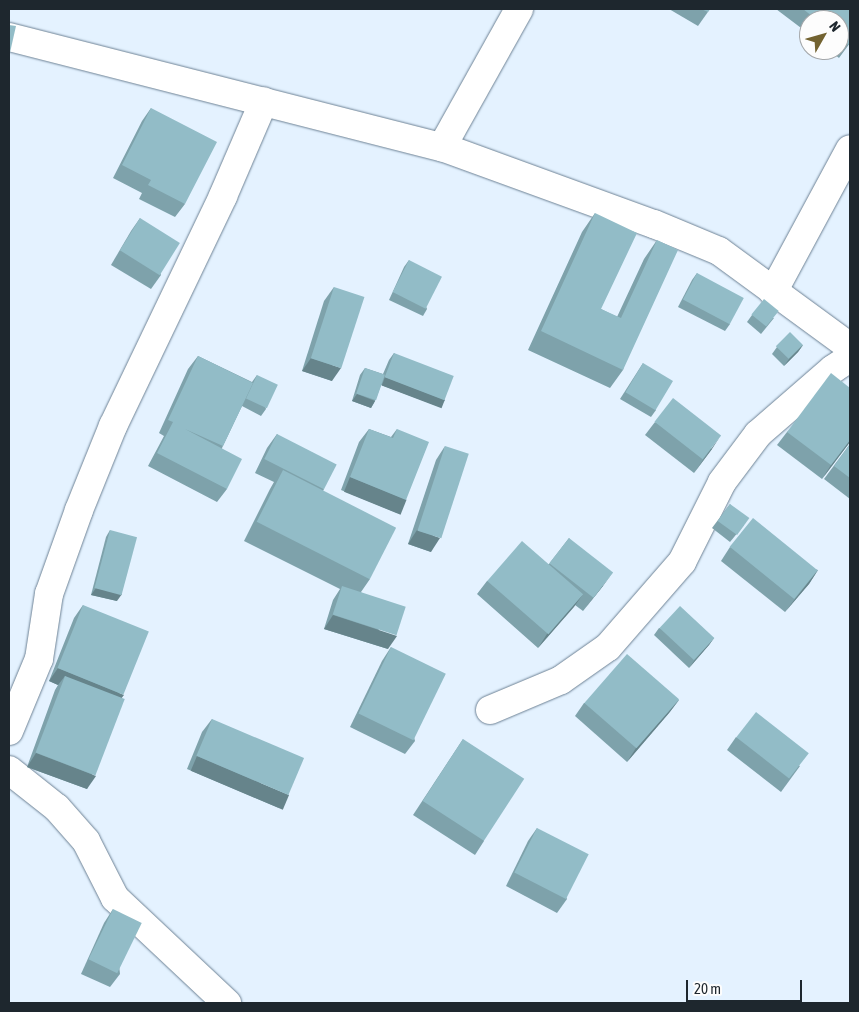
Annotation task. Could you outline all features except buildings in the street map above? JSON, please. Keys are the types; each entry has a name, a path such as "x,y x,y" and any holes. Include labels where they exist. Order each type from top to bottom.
{"street":[{"path":"442,147 519,9"},
{"path":"9,37 442,147 654,224 719,251 850,347"},
{"path":"9,731 39,659 49,594 82,501 113,426 223,196 264,101"},
{"path":"773,292 850,149"},
{"path":"490,710 561,680 608,647 682,562 722,482 758,434 833,369 850,358"},
{"path":"9,770 56,808 86,841 115,898 227,1003"}]}
